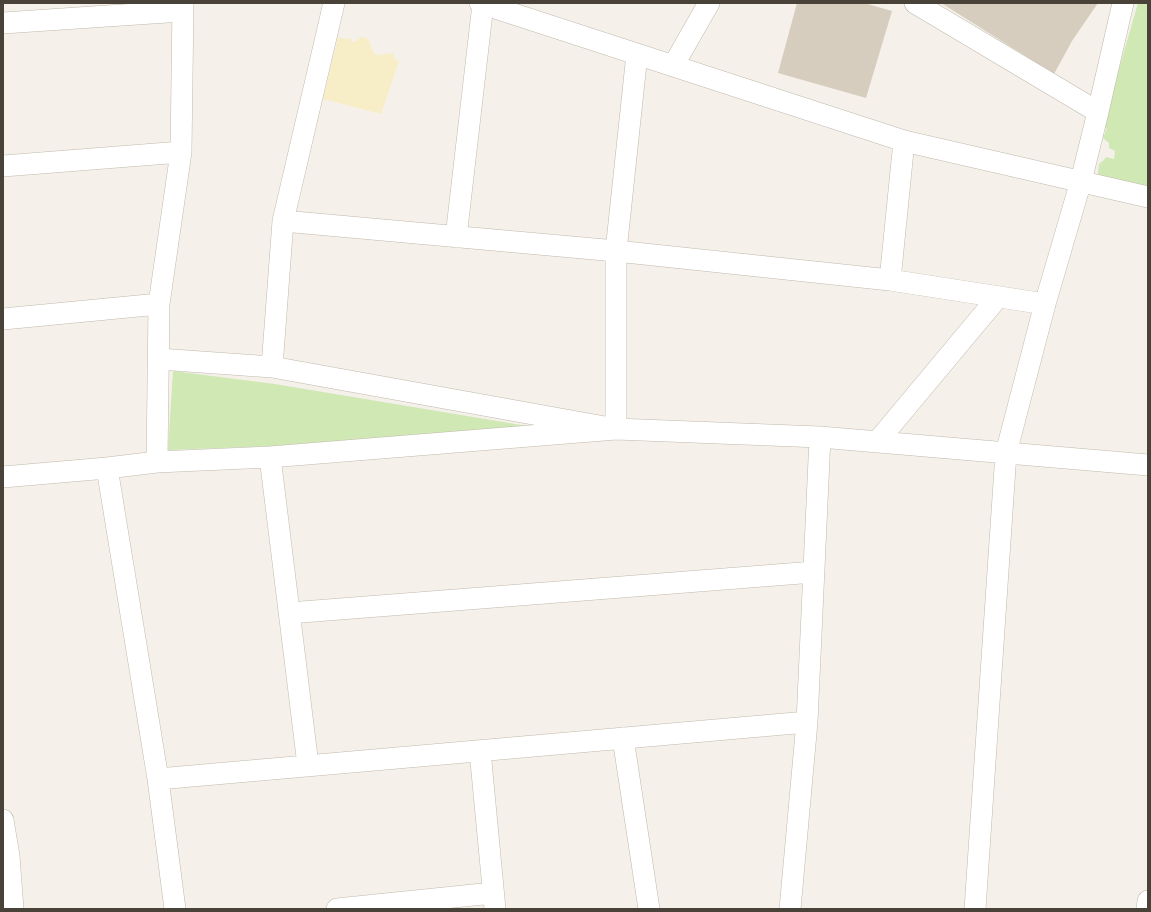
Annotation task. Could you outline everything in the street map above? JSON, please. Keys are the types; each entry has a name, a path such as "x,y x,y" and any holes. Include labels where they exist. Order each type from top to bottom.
{"street":[{"path":"272,367 282,221 334,3"},
{"path":"673,66 709,3"},
{"path":"915,3 1098,112"},
{"path":"975,909 1006,453 1098,112 1123,3"},
{"path":"456,237 482,4 512,8 637,54 904,141 1148,197"},
{"path":"3,23 182,7 181,152 159,304 156,462"},
{"path":"616,429 616,251 637,54"},
{"path":"890,280 904,141"},
{"path":"3,166 181,152"},
{"path":"282,221 616,251 890,280 1045,304"},
{"path":"877,442 998,297"},
{"path":"3,320 159,304"},
{"path":"159,359 272,367 616,429"},
{"path":"3,477 156,462 270,457 616,429 820,437 1148,465"},
{"path":"790,909 807,722 820,437"},
{"path":"270,457 308,765"},
{"path":"107,468 158,779 175,909"},
{"path":"289,613 814,572"},
{"path":"158,779 807,722"},
{"path":"623,738 649,909"},
{"path":"337,909 494,901 480,751"},
{"path":"3,820 13,909"},
{"path":"1147,909 1148,901"}],"green space":[{"path":"1138,3 1148,3 1148,191 1097,182 1099,164 1106,157 1114,159 1115,151 1109,148 1109,143 1103,138 1107,128 1101,131"},
{"path":"173,371 275,384 527,426 274,446 168,450"}],"sand":[{"path":"338,37 346,39 351,38 351,41 355,42 361,37 366,38 369,40 372,50 376,55 393,53 395,59 399,61 381,114 323,99"}],"building":[{"path":"797,3 864,3 892,11 866,98 778,73"},
{"path":"941,3 1098,3 1072,41 1054,74"}]}
